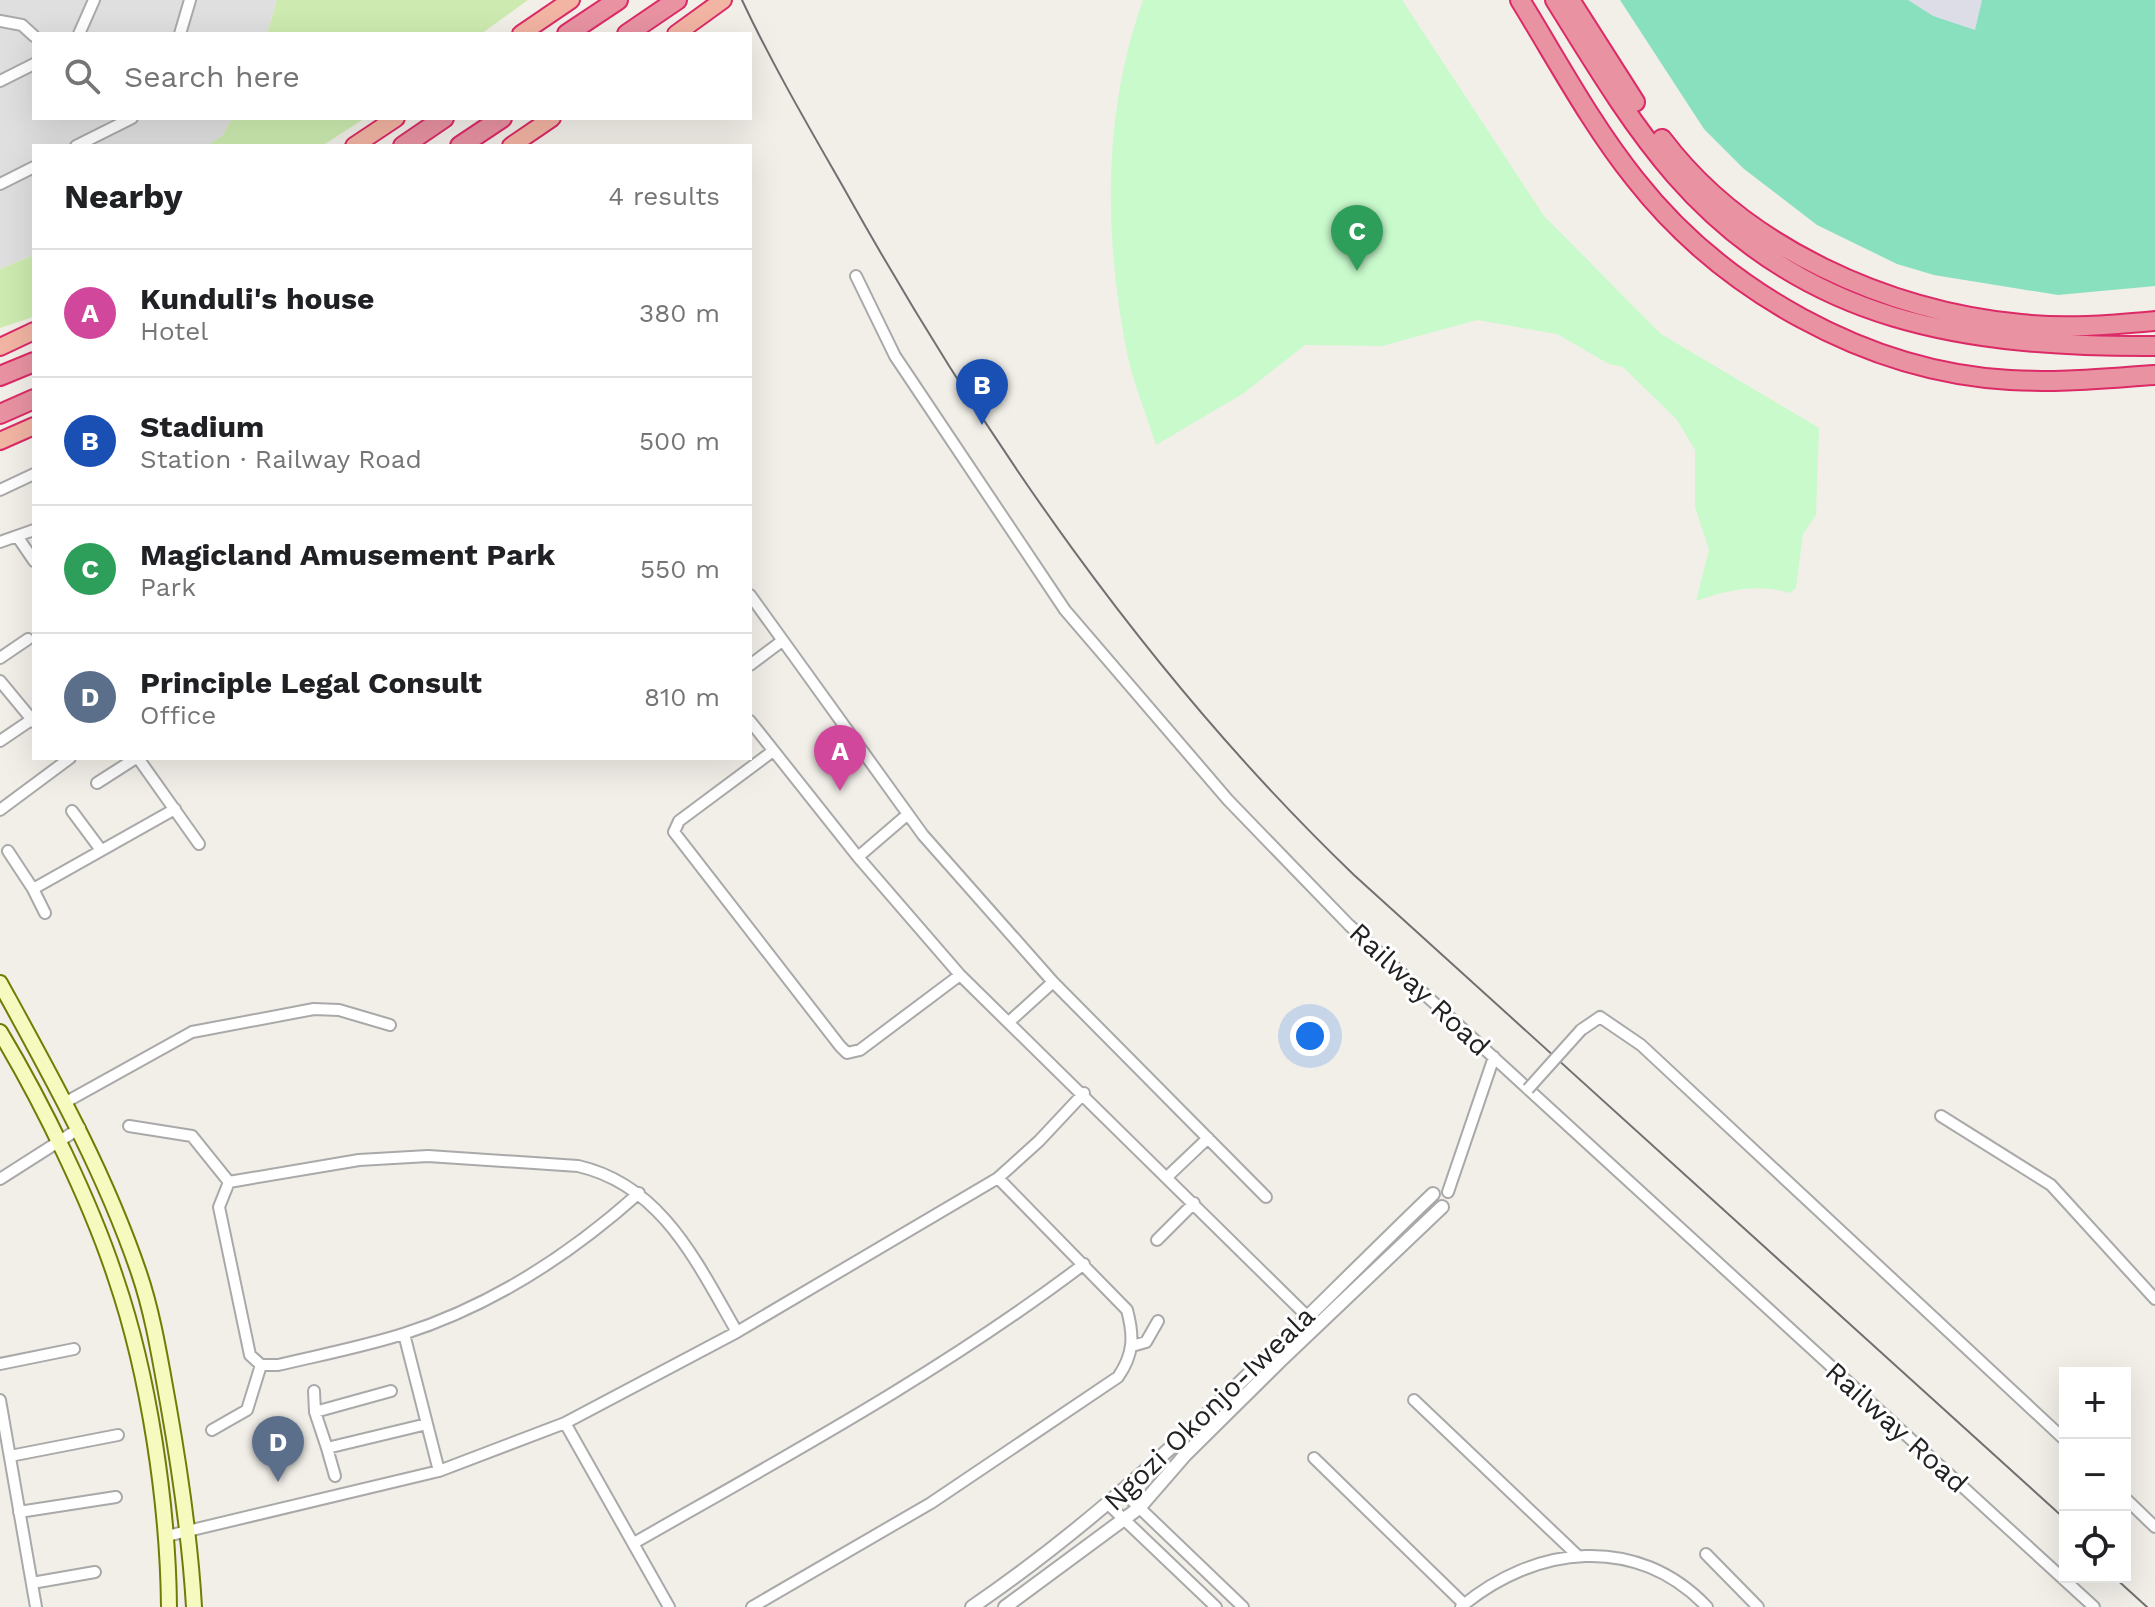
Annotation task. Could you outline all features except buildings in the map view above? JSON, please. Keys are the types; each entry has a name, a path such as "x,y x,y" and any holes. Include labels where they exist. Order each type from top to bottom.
{"highway":[{"path":"570,32 618,0"},
{"path":"630,32 677,0"},
{"path":"679,32 723,0"},
{"path":"1520,0 1635,180 1707,252 1751,287 1856,343 1957,373 2049,381 2155,375"},
{"path":"1555,0 1643,136 1676,176 1750,246 1838,298 1945,333 2037,343 2155,346"},
{"path":"1570,0 1669,149 1716,198 1838,298"},
{"path":"524,32 570,1"},
{"path":"357,144 393,120"},
{"path":"406,144 441,120"},
{"path":"463,144 499,120"},
{"path":"514,144 549,120"},
{"path":"1761,232 1827,269 1927,305 1973,317 2023,324 2090,327 2155,321"},
{"path":"1973,317 2037,343"},
{"path":"0,347 32,332"},
{"path":"2112,346 2155,340"},
{"path":"0,376 32,363"},
{"path":"0,414 32,400"},
{"path":"0,441 32,427"}],"main road":[{"path":"0,983 80,1128 140,1275 158,1346 189,1533 194,1607"},
{"path":"0,1032 57,1143 116,1278 146,1406 167,1536 169,1607"}],"street":[{"path":"80,32 94,0"},
{"path":"181,32 190,0"},
{"path":"0,21 22,25 32,34"},
{"path":"0,81 32,65"},
{"path":"80,144 128,120"},
{"path":"0,184 32,168"},
{"name":"Railway Road","path":"856,276 895,356 920,397 1065,610 1228,800 1349,925 2094,1607"},
{"path":"0,490 32,475"},
{"path":"0,542 32,531"},
{"path":"17,536 32,558"},
{"path":"752,598 908,814 1053,982 1266,1197"},
{"path":"0,658 28,639"},
{"path":"752,664 782,641"},
{"path":"0,681 32,719"},
{"path":"0,741 32,721"},
{"path":"752,724 858,857 960,975 1084,1093 1317,1327"},
{"path":"773,751 679,821 674,832 840,1046 847,1053 860,1050 960,975"},
{"path":"0,810 66,760"},
{"path":"97,783 134,760"},
{"path":"138,760 199,844"},
{"path":"33,889 175,809"},
{"path":"72,811 101,850"},
{"path":"858,857 908,814"},
{"path":"8,851 45,913"},
{"path":"1009,1022 1053,982"},
{"path":"66,1102 192,1032 314,1009 339,1010 390,1025"},
{"path":"1528,1089 1581,1030 1600,1017 1641,1045 2064,1439"},
{"path":"1442,1207 1494,1057"},
{"path":"167,1536 439,1471 565,1423 737,1332 998,1178 1039,1141 1084,1093"},
{"path":"1941,1116 2051,1185 2155,1299"},
{"path":"129,1126 192,1136 229,1182"},
{"path":"0,1179 80,1128"},
{"path":"1168,1176 1208,1138"},
{"path":"229,1182 359,1160 450,1156 578,1166 598,1171 639,1193 656,1207 688,1248 737,1332"},
{"path":"752,1607 931,1503 1118,1377 1134,1336 1127,1310 998,1178"},
{"path":"229,1182 219,1207 250,1355 261,1365 278,1365 404,1334 497,1292 551,1261 599,1228 639,1193"},
{"path":"1433,1194 1439,1190 1448,1192"},
{"name":"Ngozi Okonjo-Iweala","path":"972,1607 1124,1493 1433,1194"},
{"path":"1157,1240 1194,1203"},
{"name":"Ngozi Okonjo-Iweala","path":"1005,1607 1139,1508 1185,1455 1442,1207"},
{"path":"634,1543 913,1382 1084,1264"},
{"path":"1132,1346 1146,1342 1158,1321"},
{"path":"404,1334 439,1471"},
{"path":"0,1364 74,1349"},
{"path":"212,1430 247,1410 261,1365"},
{"path":"314,1391 315,1412 335,1476"},
{"path":"315,1412 391,1391"},
{"path":"0,1400 36,1607"},
{"path":"1414,1400 1577,1555"},
{"path":"565,1423 669,1607"},
{"path":"327,1448 427,1424"},
{"path":"10,1456 118,1435"},
{"path":"1314,1458 1463,1605 1510,1574 1535,1564 1577,1555 1627,1559 1659,1569 1691,1591 1707,1607"},
{"path":"1124,1493 1243,1607"},
{"path":"19,1512 116,1497"},
{"path":"2131,1504 2155,1527"},
{"path":"1109,1505 1216,1607"},
{"path":"1706,1554 1758,1607"},
{"path":"32,1583 95,1572"}],"shaded area":[{"path":"0,0 277,0 268,32 32,32 32,120 231,120 223,135 210,144 32,144 32,256 0,269"},
{"path":"1908,0 1982,0 1975,30 1933,16"}],"green space":[{"path":"277,0 528,0 484,32 268,32"},
{"path":"1143,0 1402,0 1544,216 1661,334 1819,428 1816,515 1803,534 1796,588 1790,593 1766,588 1742,589 1696,601 1709,550 1695,507 1695,450 1677,420 1623,367 1609,364 1557,334 1477,320 1382,346 1305,345 1244,393 1156,445 1128,358 1114,268 1111,223 1114,132 1120,87"},
{"path":"1620,0 2155,0 2155,286 2058,295 1934,275 1897,264 1817,225 1744,169 1704,129"},
{"path":"231,120 362,120 325,144 210,144 223,135"},
{"path":"32,256 32,317 0,328 0,269"}],"tram line":[{"path":"742,0 805,121 955,376 1075,553 1208,720 1279,799 1354,875 2059,1514"},
{"path":"2121,1583 2147,1607"}],"place":[{"name":"Magicland Amusement Park","path":"1357,271"},
{"name":"Stadium","path":"982,425"},
{"name":"Kunduli's house","path":"840,791"},
{"name":"Principle Legal Consult","path":"278,1482"}]}
